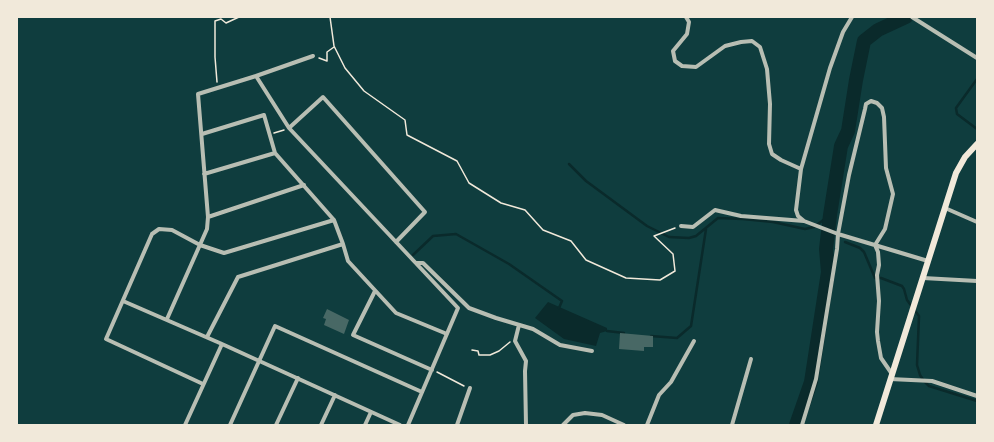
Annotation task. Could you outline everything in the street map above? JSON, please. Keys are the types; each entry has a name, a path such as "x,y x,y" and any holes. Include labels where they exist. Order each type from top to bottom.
{"main road":[{"path":"876,425 956,173 960,164 977,144"}],"street":[{"path":"686,17 689,22 687,34 673,51 675,62 682,66 696,67 725,46 741,42 752,41 760,47 767,69 770,104 769,144 772,154 801,169"},
{"path":"804,221 798,216 796,210 801,169 830,68 844,32 852,17"},
{"path":"912,17 977,58"},
{"path":"167,319 207,228 208,217 198,94 313,56"},
{"path":"256,76 289,128 458,308 408,425"},
{"path":"289,128 323,98 424,212 396,242"},
{"path":"802,425 816,379 837,249 838,234 849,175 864,109 866,104 871,101 877,103 882,108 884,117 886,168 893,194 885,229 874,245"},
{"path":"202,134 264,115 275,153 334,220 348,261 396,312 447,334"},
{"path":"204,174 275,153"},
{"path":"208,217 304,185"},
{"path":"945,208 977,222"},
{"path":"681,226 693,227 715,210 741,216 804,221 838,234 928,261"},
{"path":"203,384 106,339 152,234 159,230 172,230 200,245 224,253 334,220"},
{"path":"207,337 238,277 343,244"},
{"path":"874,245 878,252 880,265 877,275 879,301 877,332 878,341 881,358 891,377 918,381 932,381 977,396"},
{"path":"416,263 423,263 469,308 533,329 560,345 592,351"},
{"path":"922,278 977,281"},
{"path":"375,291 353,335 432,370"},
{"path":"123,301 259,360 400,425"},
{"path":"519,325 515,341 526,361 526,425"},
{"path":"230,425 276,326 422,392"},
{"path":"647,425 659,395 671,382 694,341"},
{"path":"185,425 222,344"},
{"path":"732,425 751,359"},
{"path":"276,425 298,378"},
{"path":"457,425 470,388"},
{"path":"321,425 335,395"},
{"path":"365,425 371,412"},
{"path":"563,425 573,415 585,413 602,415 624,425"}],"path":[{"path":"218,88 216,74 215,21 221,19 226,23 240,17"},
{"path":"330,17 334,46 345,68 364,91 405,120 406,135 457,161 469,183 501,202 525,210 543,230 571,241 586,260 626,278 660,280 675,272 673,254 654,236 681,226"},
{"path":"313,56 327,61 327,52 334,46"},
{"path":"270,135 289,128"},
{"path":"472,350 478,351 479,355 490,355 499,351 512,341 515,341"},
{"path":"432,370 470,388"}],"water":[{"path":"548,302 607,328 607,331 600,333 596,346 564,339 535,318"}],"building":[{"path":"327,309 349,320 344,334 324,325 326,319 323,318"},
{"path":"620,333 653,336 653,347 644,347 644,351 619,349"}],"waterway":[{"path":"796,425 811,382 828,272 826,249 830,215 841,146 848,131 864,41 878,30 906,17"},
{"path":"977,79 956,108 957,114 977,129"},
{"path":"569,164 586,181 647,226 669,237 689,238 696,236 718,218 773,222 805,229 814,227 830,215"},
{"path":"651,336 677,338 691,326 706,229"},
{"path":"413,255 433,236 456,234 509,264 562,301 559,308"},
{"path":"845,242 860,248 864,252 875,278 881,278 902,286 904,289 907,300 919,316 917,365 920,375 924,381 929,386 977,401"},
{"path":"607,331 624,333"}]}
